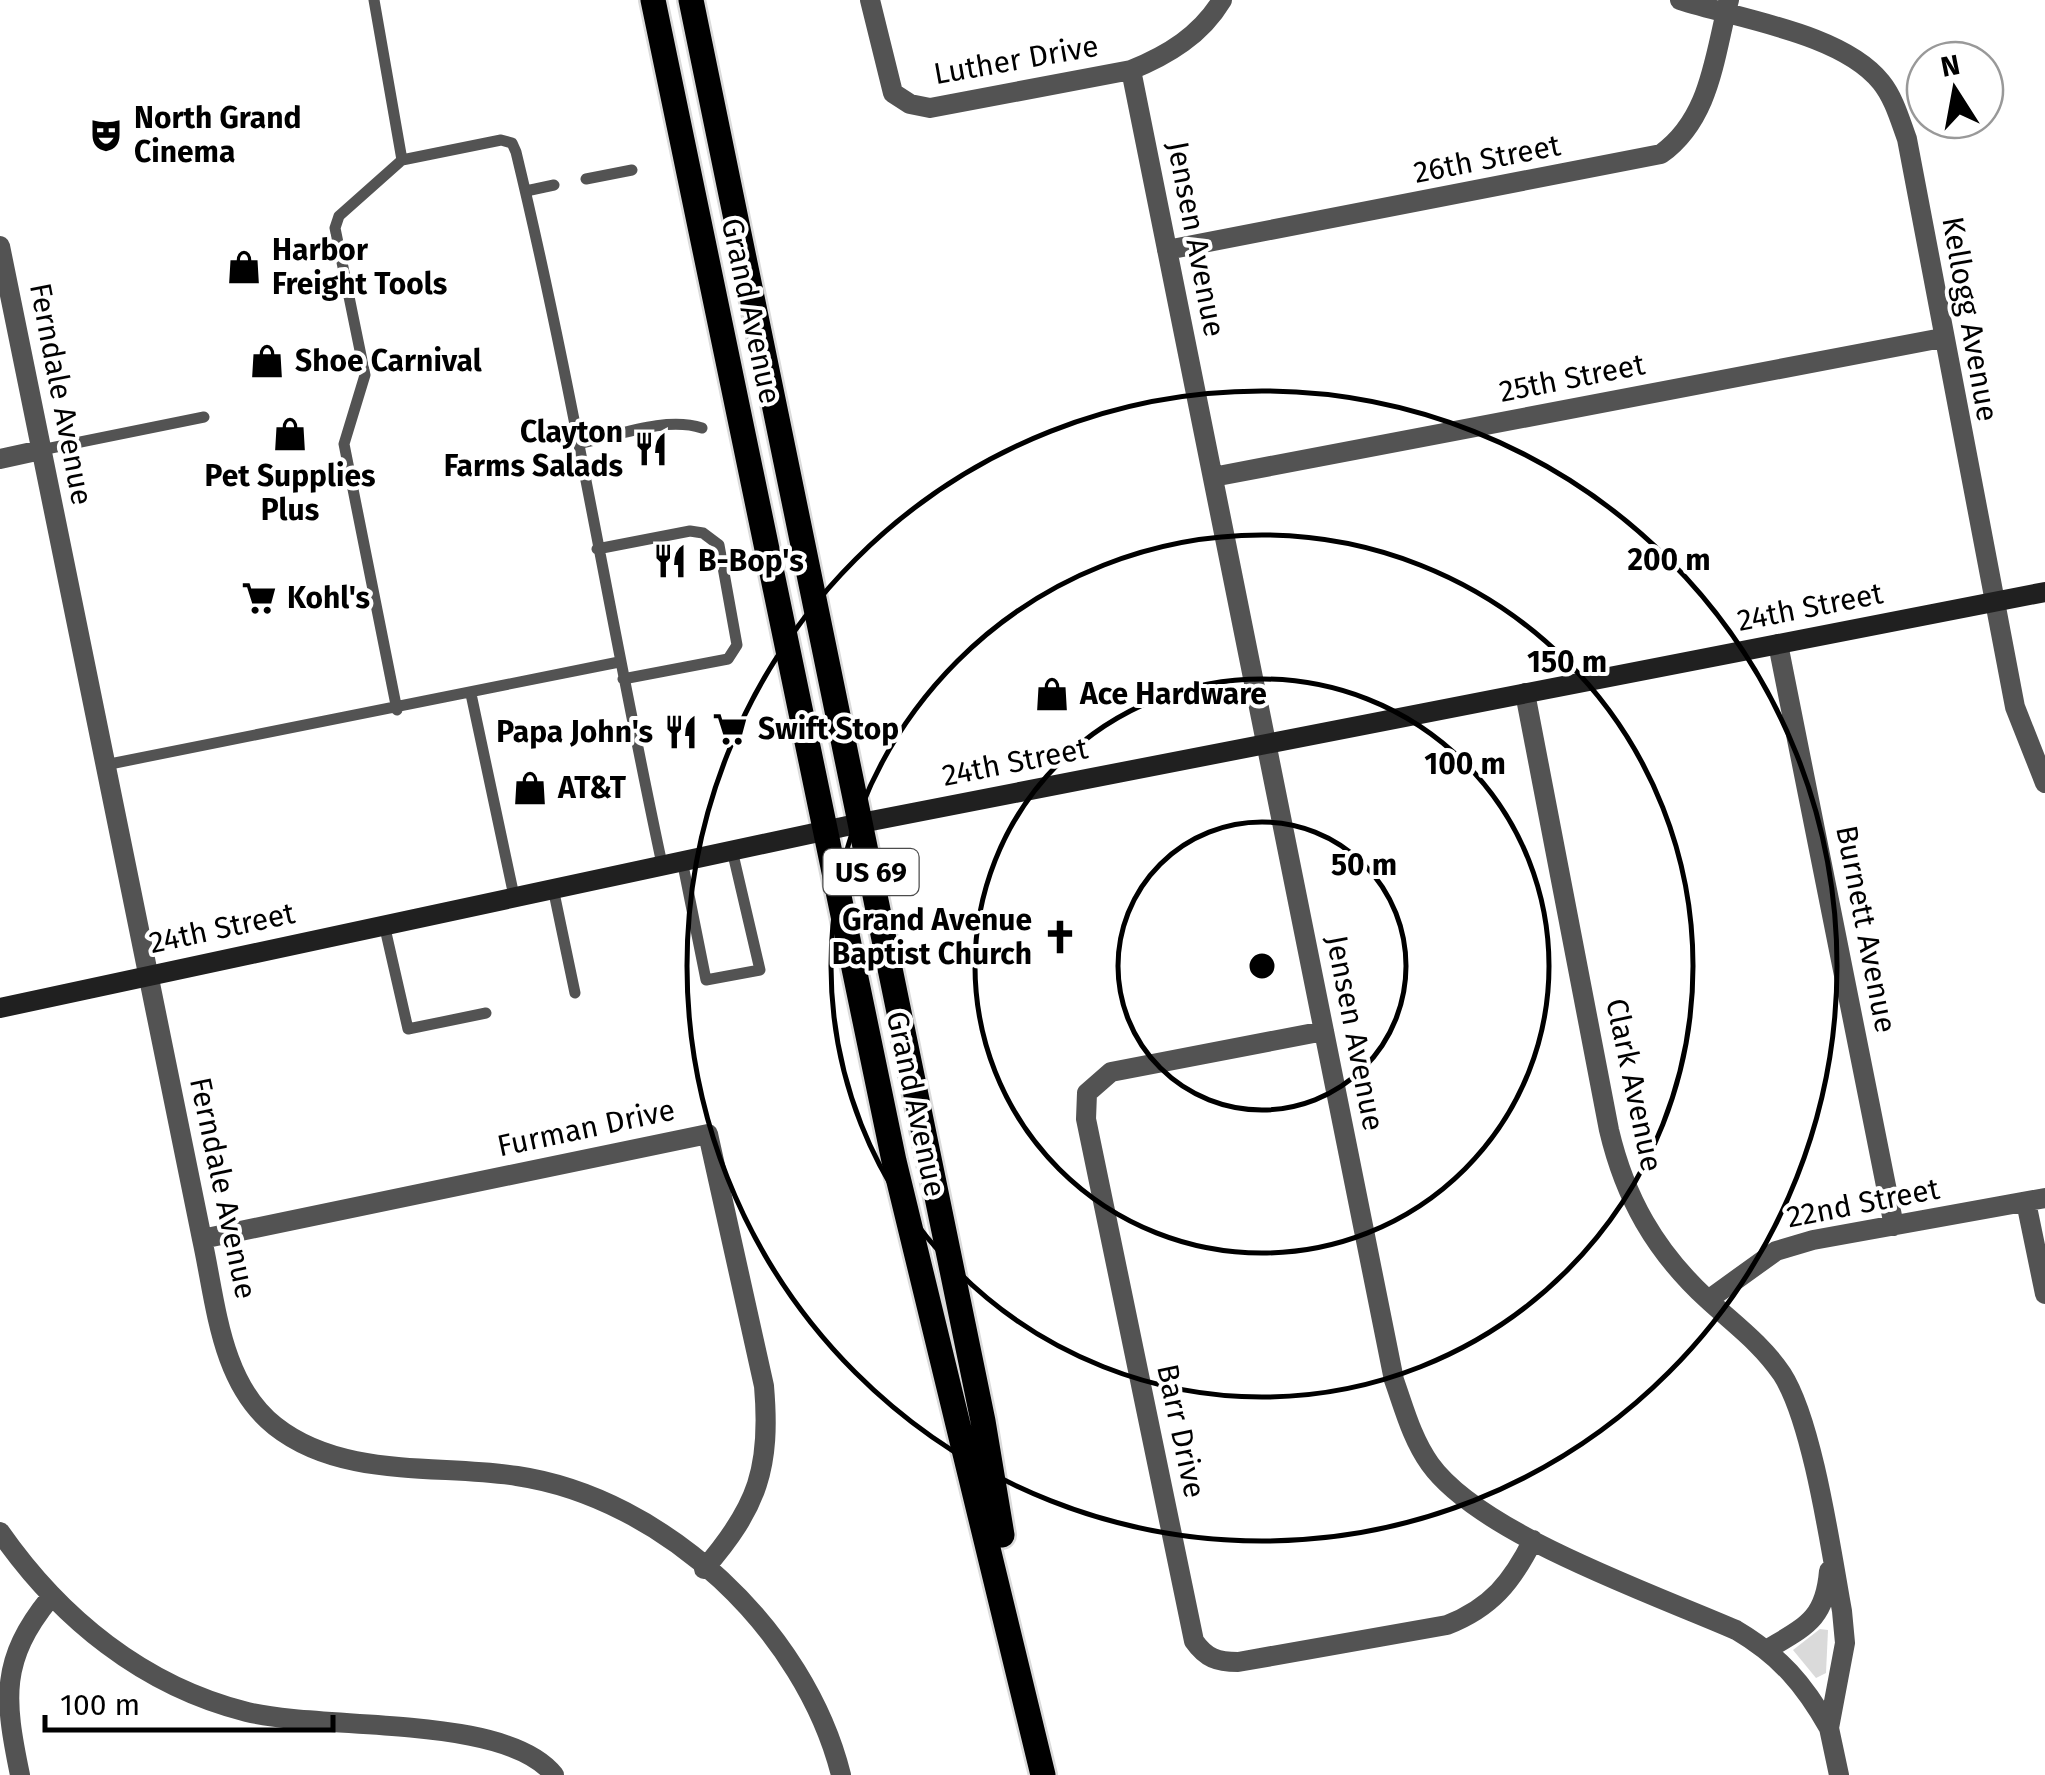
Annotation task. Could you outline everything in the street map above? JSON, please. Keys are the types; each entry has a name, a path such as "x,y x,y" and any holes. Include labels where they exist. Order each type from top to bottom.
{"main road":[{"name":"Grand Avenue","path":"653,0 894,1161 1042,1775"},
{"name":"Grand Avenue","path":"691,0 983,1422 1036,1748"},
{"name":"24th Street","path":"0,1008 860,823 2045,592"}],"street":[{"name":"Luther Drive","path":"870,0 885,75 893,93 910,104 930,108 1131,70 1160,58 1191,37 1222,0"},
{"name":"Kellogg Avenue","path":"1680,0 1728,7 1835,46 1882,82 1907,140 2015,707 2045,783"},
{"name":"26th Street","path":"1167,250 1661,154 1679,140 1702,104 1728,7"},
{"name":"Jensen Avenue","path":"1131,70 1394,1380 1412,1432 1430,1464 1456,1492 1491,1519 1736,1630 1768,1649 1801,1681 1829,1728"},
{"name":"Ferndale Avenue","path":"0,246 202,1239 226,1348 238,1380 272,1425 300,1443 364,1463 553,1482 625,1510 704,1569 753,1616 796,1669 841,1775"},
{"name":"25th Street","path":"1212,476 1942,338"},
{"path":"0,459 42,450"},
{"name":"Burnett Avenue","path":"1778,644 1894,1226"},
{"name":"Clark Avenue","path":"1525,693 1617,1163 1638,1215 1655,1243 1708,1300 1763,1348 1784,1378 1800,1414 1830,1549 1845,1643 1829,1728 1839,1775"},
{"name":"Barr Drive","path":"1324,1031 1111,1072 1087,1094 1086,1119 1194,1641 1203,1654 1219,1662 1238,1662 1447,1626 1476,1614 1497,1598 1516,1575 1534,1540"},
{"name":"Furman Drive","path":"202,1239 708,1134 764,1386 768,1424 766,1464 751,1506 732,1538 704,1569"},
{"path":"2036,1200 2045,1294"},
{"name":"22nd Street","path":"1708,1300 1776,1251 2036,1200"},
{"path":"0,1532 50,1598 132,1662 186,1690 243,1711 291,1721 462,1734 510,1743 546,1764 554,1775"},
{"name":"Clark Avenue","path":"1768,1649 1806,1626 1821,1610 1830,1549"},
{"path":"20,1775 4,1696 7,1664 28,1621 50,1598"}],"lane":[{"path":"374,0 402,160"},
{"path":"397,710 344,444 365,375 335,228 339,216 402,160 501,140 512,143 526,191 619,662 706,980 760,970 732,850"},
{"path":"586,179 632,170"},
{"path":"526,191 554,184"},
{"path":"42,450 204,418"},
{"path":"578,444 646,431 661,423 681,421 702,428"},
{"path":"597,549 703,533 719,545 725,572 737,645 728,659 623,679"},
{"path":"104,765 397,710 619,662"},
{"path":"471,694 514,896"},
{"path":"552,888 575,993"},
{"path":"384,924 408,1029 486,1014"}],"shaded area":[{"path":"1820,1629 1828,1630 1826,1673 1816,1678 1793,1650"}],"place":[{"name":"North Grand Cinema","path":"106,135"},
{"name":"Harbor Freight Tools","path":"244,267"},
{"name":"Shoe Carnival","path":"267,361"},
{"name":"Pet Supplies Plus","path":"290,434"},
{"name":"Clayton Farms Salads","path":"651,449"},
{"name":"B-Bop's","path":"670,561"},
{"name":"Kohl's","path":"259,598"},
{"name":"Ace Hardware","path":"1052,694"},
{"name":"Swift Stop","path":"730,729"},
{"name":"Papa John's","path":"681,732"},
{"name":"AT&T","path":"530,788"},
{"name":"Grand Avenue Baptist Church","path":"1060,937"}]}
